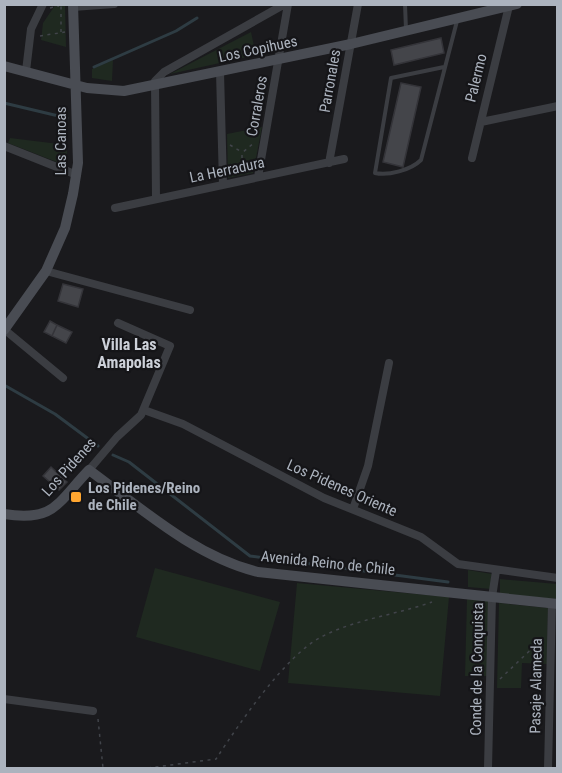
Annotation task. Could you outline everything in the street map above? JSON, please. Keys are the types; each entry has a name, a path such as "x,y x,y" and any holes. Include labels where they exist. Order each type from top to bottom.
{"street":[{"path":"66,5 114,4"},
{"path":"156,199 153,87 155,81 164,72 286,4"},
{"name":"Corraleros","path":"258,177 279,59 286,4"},
{"name":"Parronales","path":"329,163 358,4"},
{"name":"Las Canoas","path":"5,330 46,271 65,228 77,175 74,30 66,5"},
{"name":"Los Copihues","path":"4,66 110,91 153,87 351,44 512,5"},
{"name":"Palermo","path":"472,158 512,5"},
{"path":"26,71 33,23 42,8"},
{"path":"220,72 223,184"},
{"path":"481,122 558,106"},
{"path":"4,146 77,175"},
{"name":"La Herradura","path":"115,208 344,159"},
{"path":"46,271 190,310"},
{"path":"118,322 170,346 144,410"},
{"path":"5,330 63,378"},
{"path":"353,509 368,466 389,363"},
{"name":"Los Pidenes","path":"4,514 30,518 45,513 89,470 144,410"},
{"name":"Los Pidenes Oriente","path":"144,410 183,424 300,486 421,537 458,564 496,571"},
{"name":"Avenida Reino de Chile","path":"89,470 194,545 241,567 258,572 555,604"},
{"path":"496,571 558,578"},
{"name":"Conde de la Conquista","path":"488,768 492,597 496,571"},
{"name":"Pasaje Alameda","path":"548,768 551,631 555,604"},
{"path":"4,699 93,711"}],"lane":[{"path":"405,4 406,30"},
{"path":"444,67 391,78 375,173 381,174 409,168 421,160 458,17"}],"path":[{"path":"42,8 66,5 61,32"},
{"path":"30,38 74,30"},
{"path":"242,153 265,134"},
{"path":"222,140 242,153"},
{"path":"242,153 242,180"},
{"path":"148,768 216,759 249,709 288,666 320,638 361,621 411,609 451,592"},
{"path":"490,688 551,631"},
{"path":"93,711 98,718 103,768"}],"green space":[{"path":"56,4 65,5 66,47 41,40 43,23"},
{"path":"251,32 256,55 170,74"},
{"path":"113,60 112,81 92,78 92,69"},
{"path":"262,127 253,173 228,178 227,134"},
{"path":"10,138 67,145 67,166 8,143"},
{"path":"155,568 280,602 260,671 136,637"},
{"path":"468,570 492,574 491,589 468,587"},
{"path":"500,579 557,584 557,599 500,594"},
{"path":"297,583 449,597 440,696 288,683"},
{"path":"467,599 490,601 488,676 465,676"},
{"path":"499,603 548,608 547,664 522,663 521,688 497,688"}],"building":[{"path":"441,38 444,53 394,65 391,50"},
{"path":"401,83 421,87 403,167 383,162"},
{"path":"63,284 83,289 78,307 58,301"},
{"path":"50,321 57,325 52,336 44,332"},
{"path":"57,325 72,332 66,343 52,336"},
{"path":"51,467 67,482 59,490 43,476"}],"waterway":[{"path":"94,67 176,31 197,18"},
{"path":"4,103 67,118"},
{"path":"4,385 55,414 98,446"},
{"path":"113,455 129,462 250,556 448,582"}],"place":[{"name":"Los Pidenes/Reino de Chile","path":"76,497"}],"district":[{"name":"Villa Las Amapolas","path":"129,353"}]}
